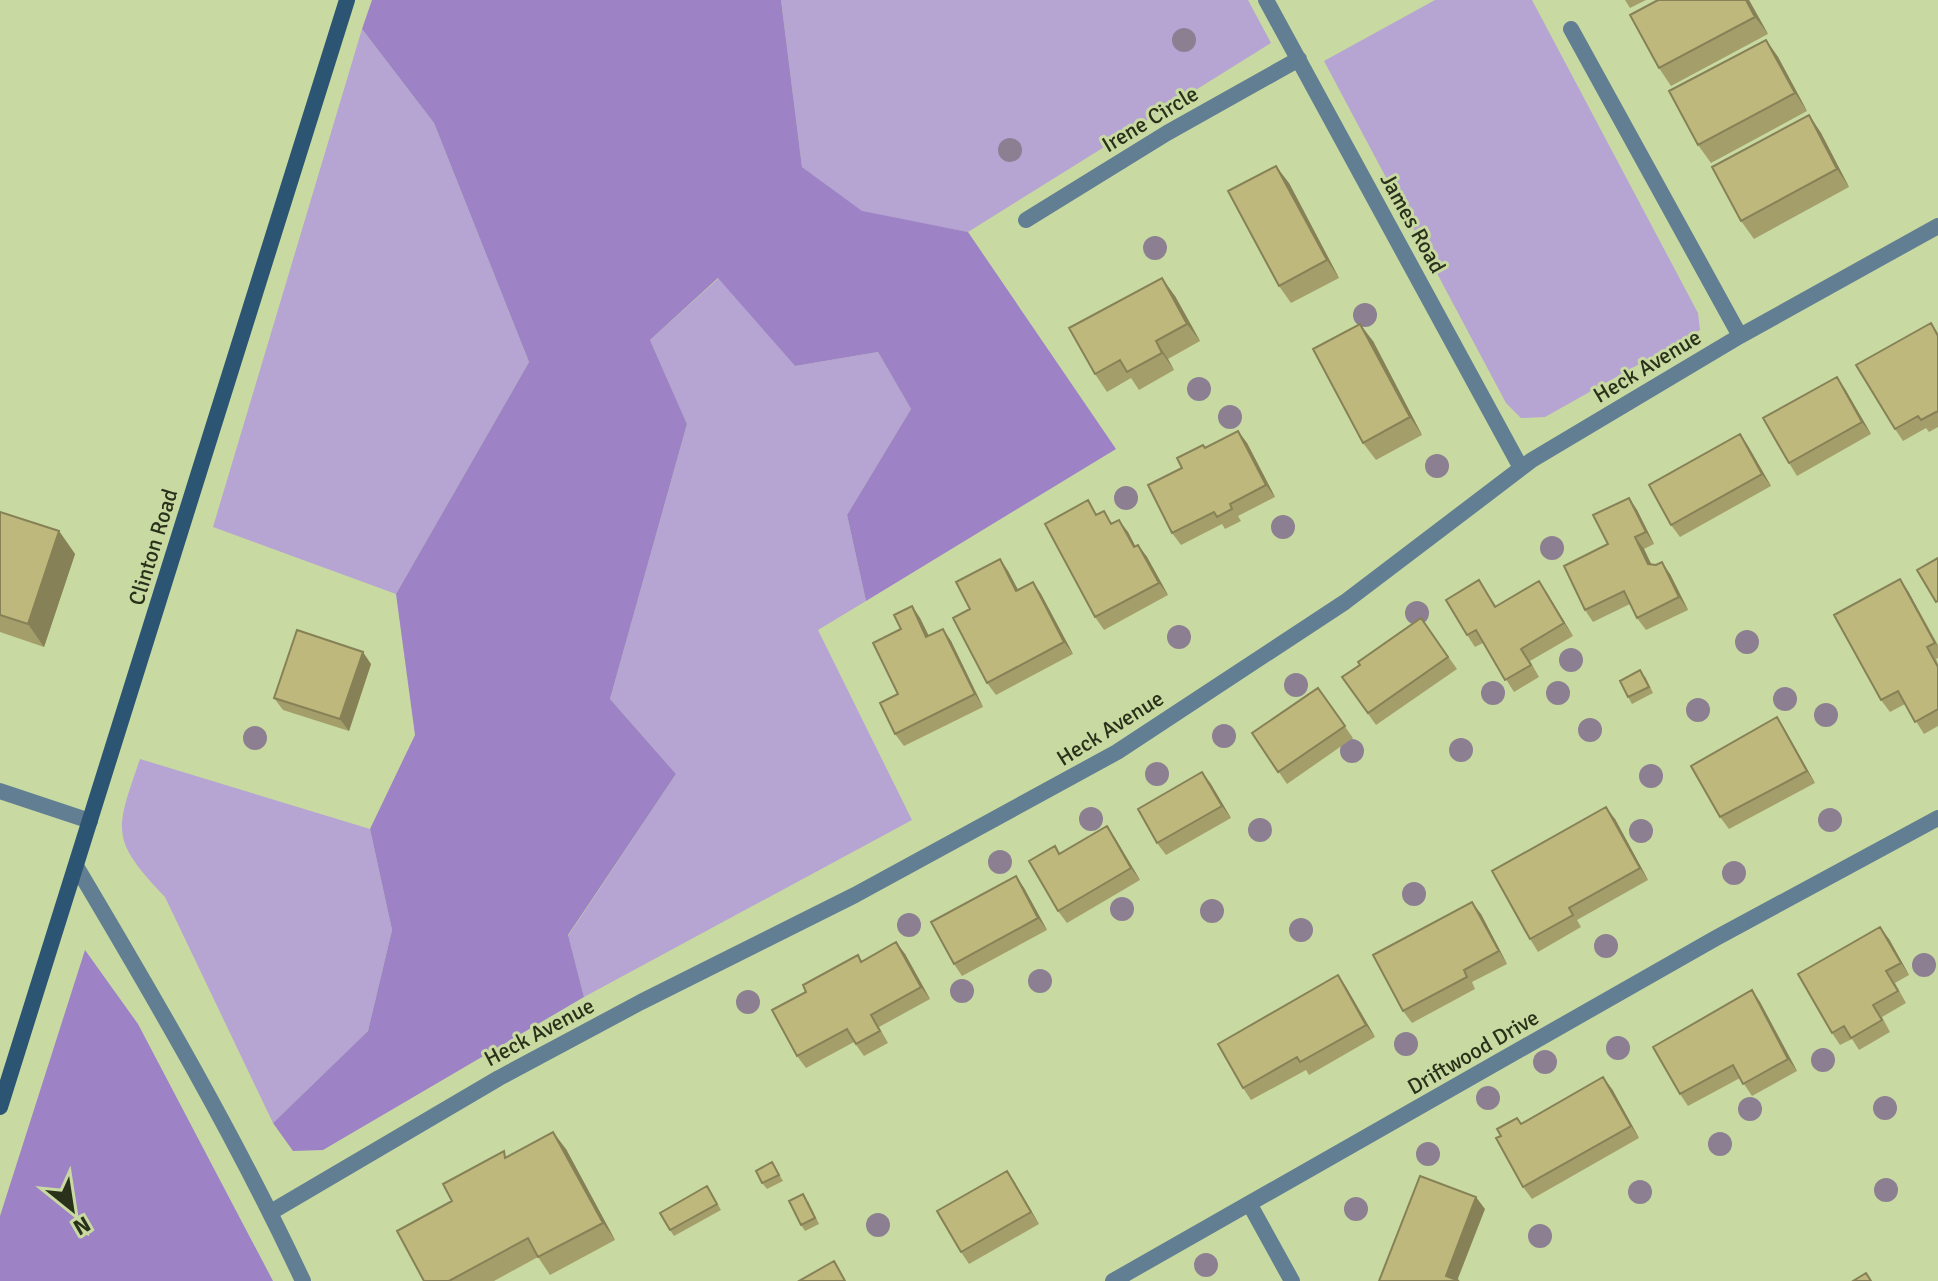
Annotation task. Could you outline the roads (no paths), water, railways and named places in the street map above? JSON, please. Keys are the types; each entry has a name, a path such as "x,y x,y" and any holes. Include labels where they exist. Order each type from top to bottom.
{"street":[{"name":"Clinton Road","path":"0,1107 347,0"},
{"name":"James Road","path":"1266,0 1521,468"},
{"path":"1571,29 1740,336"},
{"name":"Irene Circle","path":"1026,220 1167,133 1299,59"},
{"name":"Heck Avenue","path":"271,1212 499,1078 641,1002 868,888 1117,752 1345,602 1521,468 1740,336 1938,226"},
{"path":"0,791 90,821"},
{"name":"Driftwood Drive","path":"1113,1281 1716,938 1938,818"},
{"path":"76,866 189,1058 271,1212 303,1281"},
{"path":"1250,1205 1292,1281"}]}
